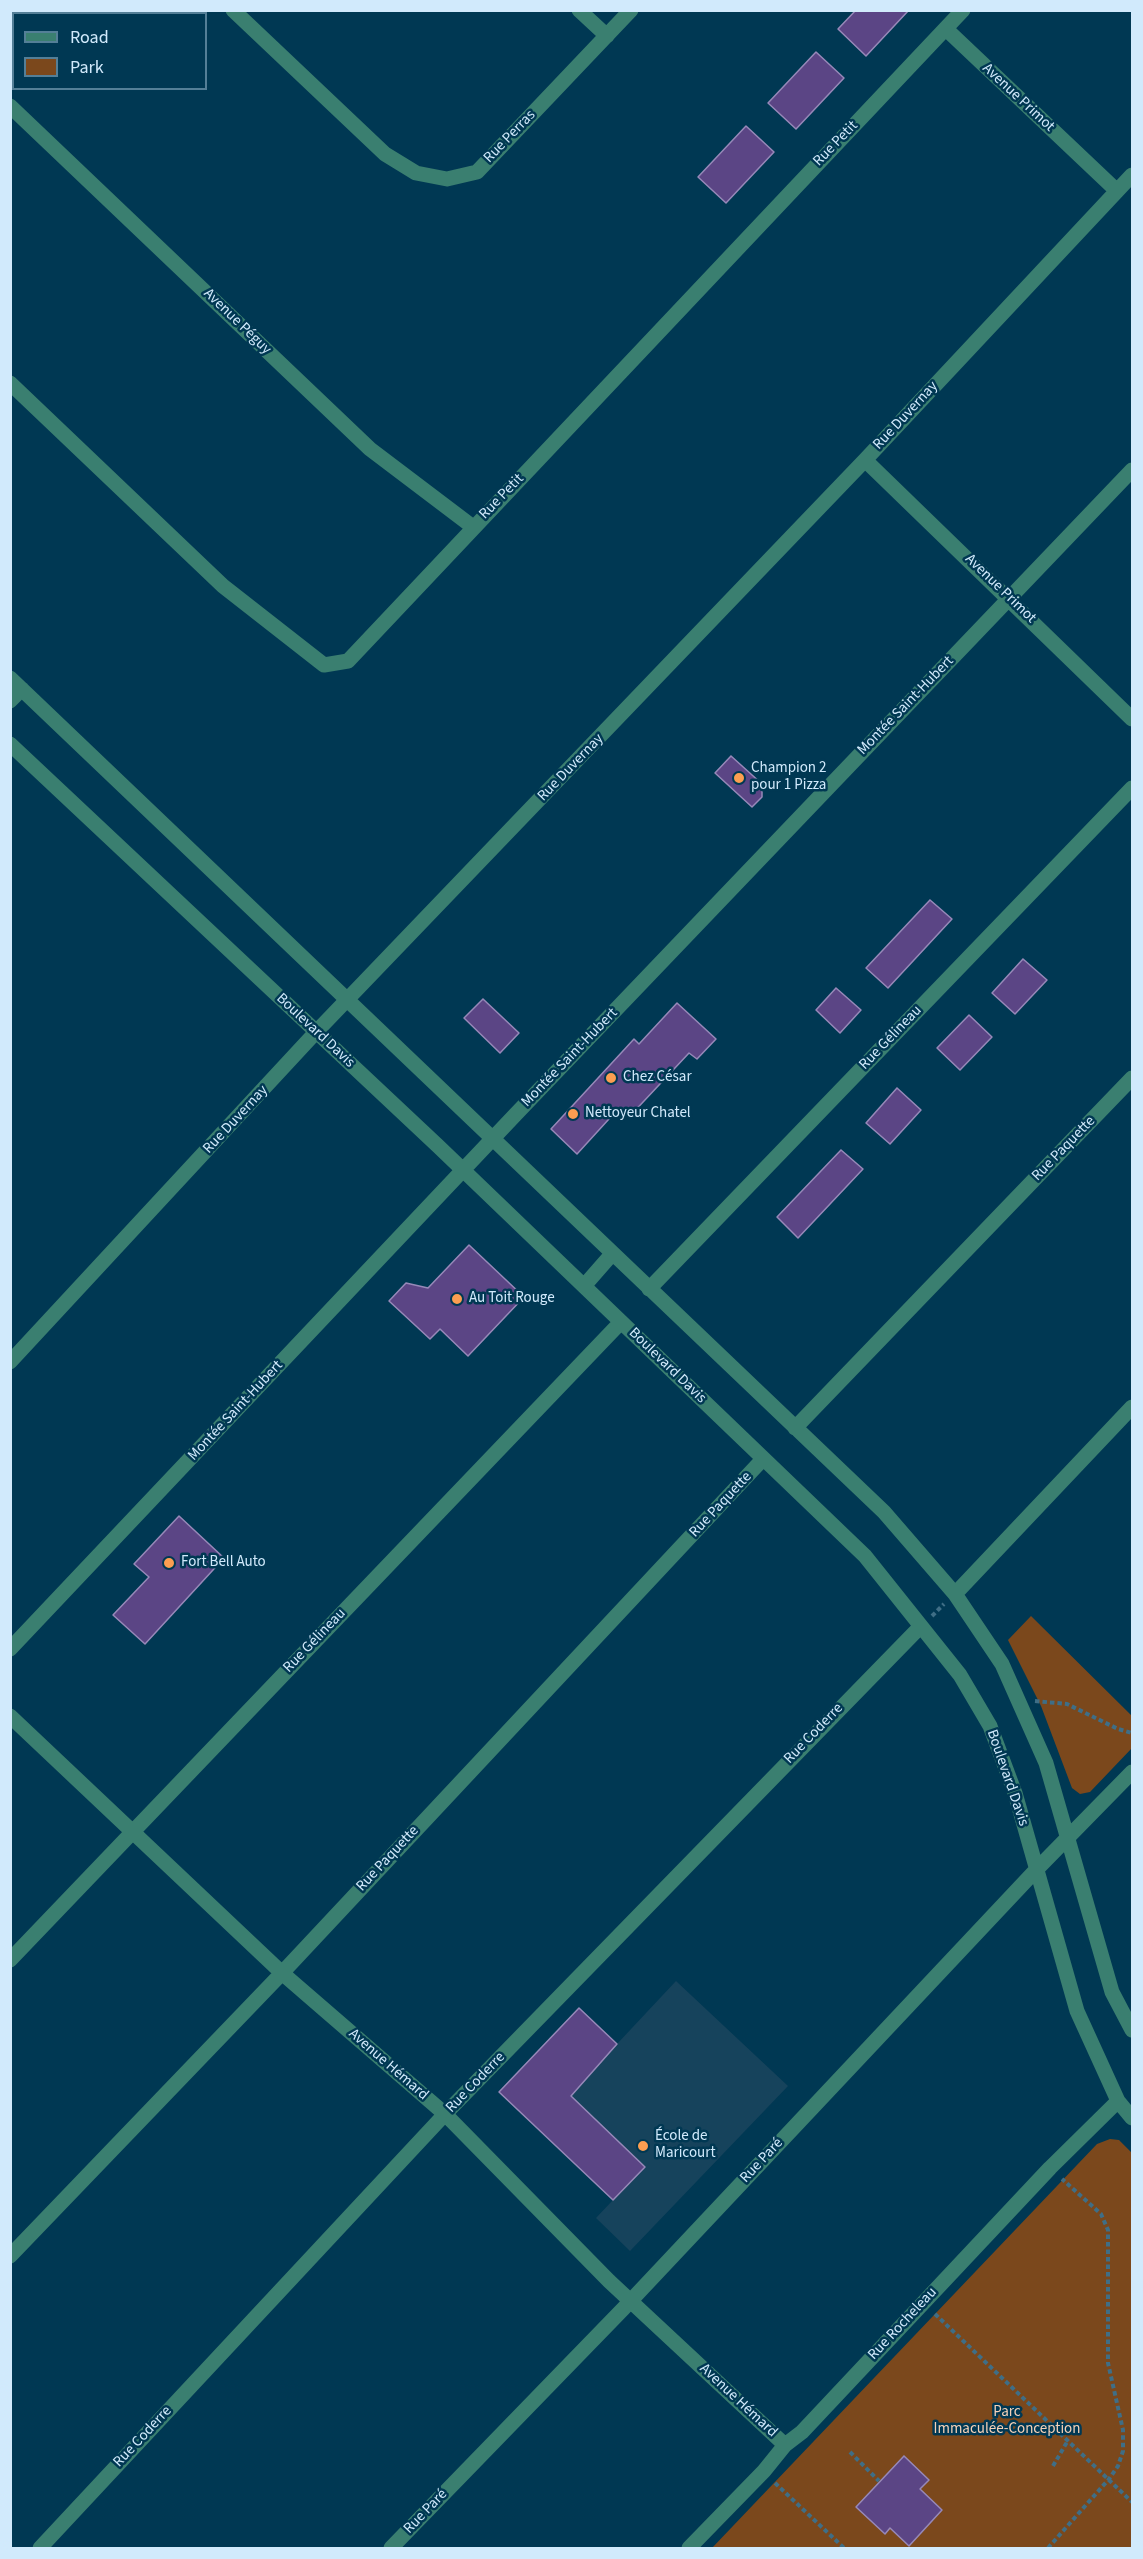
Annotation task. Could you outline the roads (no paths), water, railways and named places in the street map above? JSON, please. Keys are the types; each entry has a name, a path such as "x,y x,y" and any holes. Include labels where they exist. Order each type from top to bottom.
{"street":[{"name":"Rue Perras","path":"233,10 386,154 416,173 447,179 477,172 631,10"},
{"path":"579,10 607,36"},
{"name":"Rue Petit","path":"10,384 223,586 324,664 348,661 963,10"},
{"name":"Avenue Primot","path":"945,29 1117,191"},
{"name":"Avenue Péguy","path":"10,106 370,449 473,527"},
{"name":"Rue Duvernay","path":"10,1362 316,1032 865,460 1132,175"},
{"name":"Avenue Primot","path":"865,460 1010,598 1132,719"},
{"name":"Montée Saint-Hubert","path":"10,1648 1132,470"},
{"path":"10,678 884,1512 955,1594 1002,1664 1020,1700 1046,1763 1112,1992 1132,2030"},
{"path":"10,701 22,689"},
{"name":"Boulevard Davis","path":"10,744 464,1172 865,1556 960,1675 990,1726 1015,1793 1077,2011 1118,2101 1132,2118"},
{"name":"Rue Gélineau","path":"649,1289 1132,788"},
{"name":"Rue Paquette","path":"795,1428 1132,1078"},
{"path":"584,1286 612,1254"},
{"name":"Rue Gélineau","path":"10,1960 621,1322"},
{"path":"955,1594 1132,1407"},
{"name":"Rue Paquette","path":"10,2256 282,1973 763,1459"},
{"name":"Rue Coderre","path":"40,2548 445,2114 921,1626"},
{"name":"Avenue Hémard","path":"10,1716 282,1973 445,2114 630,2301 785,2445"},
{"name":"Rue Paré","path":"391,2548 630,2301 1036,1870 1132,1773"},
{"name":"Rue Rocheleau","path":"689,2548 785,2445 802,2432 1050,2168 1118,2101"}],"place":[{"name":"Champion 2 pour 1 Pizza","path":"739,778"},
{"name":"Chez César","path":"611,1078"},
{"name":"Nettoyeur Chatel","path":"573,1114"},
{"name":"Au Toit Rouge","path":"457,1299"},
{"name":"Fort Bell Auto","path":"169,1563"},
{"name":"École de Maricourt","path":"643,2146"}],"park label":[{"name":"Parc Immaculée-Conception","path":"1007,2422"}]}
